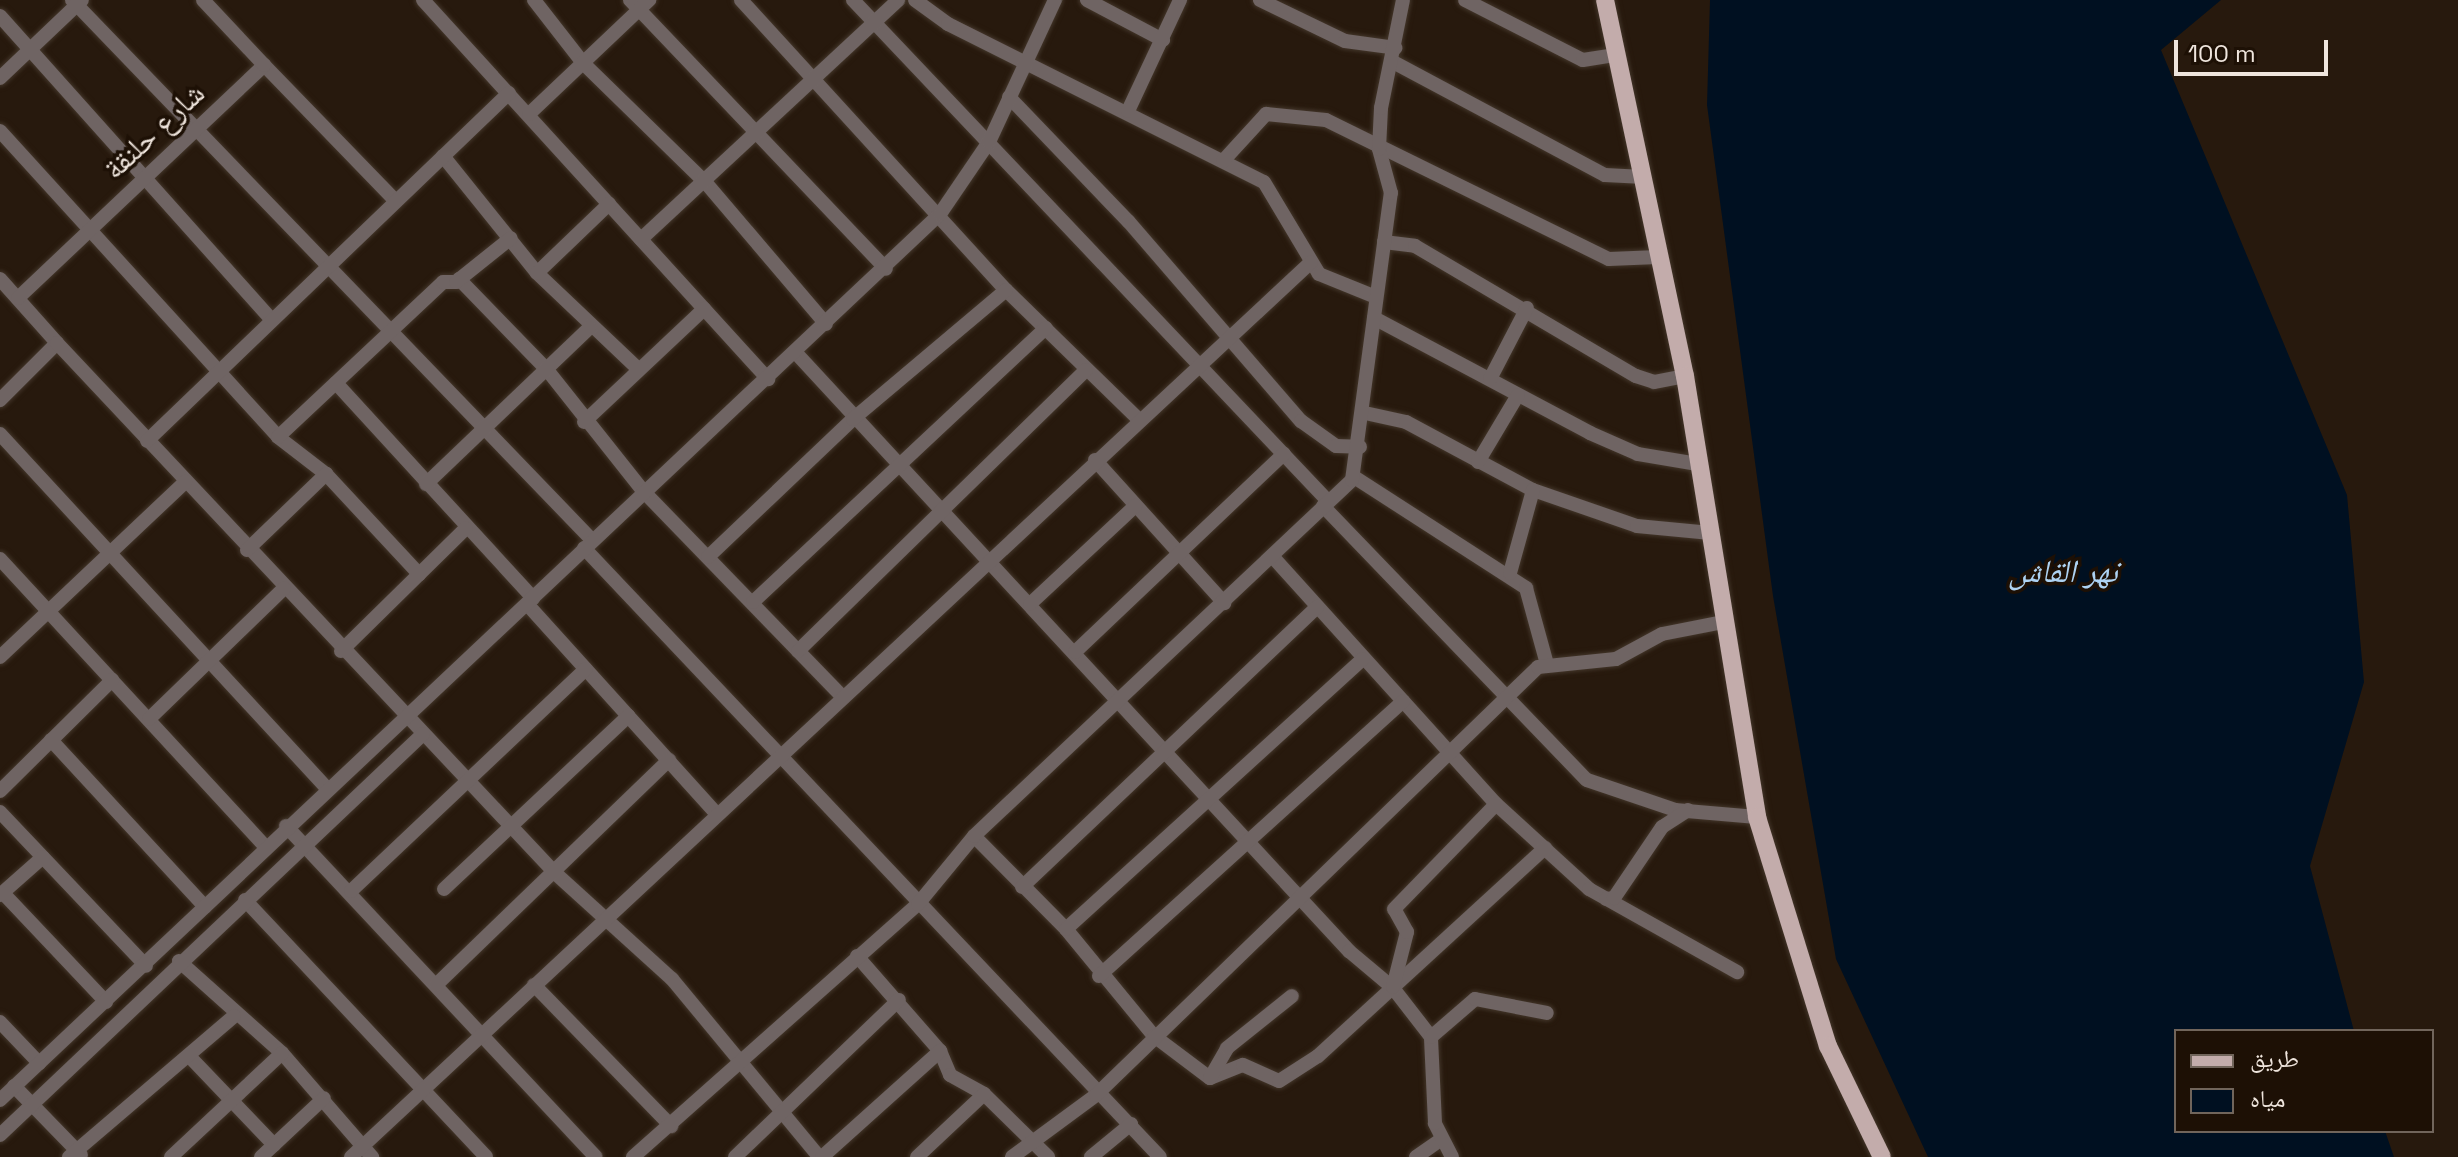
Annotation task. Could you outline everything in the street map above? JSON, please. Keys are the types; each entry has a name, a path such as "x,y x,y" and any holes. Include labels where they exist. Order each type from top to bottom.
{"main road":[{"path":"1605,0 1639,177 1685,376 1757,817 1828,1046 1882,1157"}],"street":[{"path":"203,0 394,199"},
{"path":"423,0 768,379"},
{"path":"534,0 583,63 706,183 826,324"},
{"path":"741,0 818,78 1006,290 1137,418"},
{"path":"853,0 1200,362 1325,504 1587,780 1646,804 1757,817"},
{"path":"641,239 706,183 898,0"},
{"path":"0,1100 146,966 264,845 886,269 940,214 989,142 1055,0"},
{"path":"1087,0 1163,40"},
{"path":"1128,111 1180,0"},
{"path":"1260,0 1345,41 1396,56 1605,175 1639,177"},
{"path":"633,1157 918,904 974,836 1354,477 1365,413 1391,183 1379,149 1381,108 1396,56 1403,0"},
{"path":"1465,0 1583,60 1616,55"},
{"path":"917,1 1024,63 1128,111 1270,187 1311,262 1327,280 1376,297"},
{"path":"0,78 77,2 390,332 487,426 588,544 782,760 1096,1095 1131,1124 1160,1157"},
{"path":"529,114 583,63 639,3 755,135 886,269"},
{"path":"0,16 141,179 271,319"},
{"name":"شارع حلنقة","path":"18,298 194,127 264,65"},
{"path":"147,441 394,199 509,93"},
{"path":"1009,97 1129,222 1226,339 1301,421 1336,446 1360,447"},
{"path":"1223,161 1273,111 1337,123 1379,149 1609,259 1658,257"},
{"path":"0,131 86,231 278,437 326,474 419,574"},
{"path":"443,156 537,273 589,328 638,369"},
{"path":"537,273 609,204"},
{"path":"278,437 443,282 459,279 511,238"},
{"path":"1384,242 1415,246 1527,308 1636,376 1654,382 1685,376"},
{"path":"351,1157 367,1151 422,1089 716,813 782,760 843,697 990,562 1137,418 1311,262"},
{"path":"0,279 341,651 472,783 555,873 672,979 736,1064 820,1157 940,1051"},
{"path":"459,279 548,371 584,422 644,492 843,697"},
{"path":"708,557 853,419 1006,290"},
{"path":"1490,379 1527,308"},
{"path":"584,422 704,309"},
{"path":"1374,318 1518,395 1634,452 1698,464"},
{"path":"426,484 548,371 589,328"},
{"path":"753,602 901,467 1046,328"},
{"path":"0,400 57,343"},
{"path":"796,353 853,419 1305,896 1349,951 1393,988 1431,1037 1430,1090 1440,1140 1452,1157"},
{"path":"798,651 940,508 1086,370"},
{"path":"336,383 716,813"},
{"path":"1478,462 1518,395"},
{"path":"1365,413 1406,422 1533,490 1637,526 1711,533"},
{"path":"0,434 212,656 326,787"},
{"path":"1075,652 1284,454"},
{"path":"1095,460 1224,603"},
{"path":"247,550 326,474"},
{"path":"1354,477 1510,573 1526,588 1547,664"},
{"path":"0,657 185,482"},
{"path":"1510,573 1533,490"},
{"path":"1030,604 1135,506"},
{"path":"341,651 466,528"},
{"path":"1272,556 1363,659 1452,750 1496,804 1545,848 1606,899 1737,972"},
{"path":"0,559 264,845"},
{"path":"149,719 284,588"},
{"path":"1022,887 1317,607"},
{"path":"1012,1157 1032,1138 1096,1095 1154,1036 1305,896 1505,695 1547,664 1616,659 1662,634 1724,622"},
{"path":"1066,929 1208,793 1363,659"},
{"path":"351,891 472,783 586,669"},
{"path":"0,791 112,680"},
{"path":"1099,976 1252,841 1403,701"},
{"path":"444,889 628,716"},
{"path":"0,1135 179,961 423,734"},
{"path":"51,740 205,907"},
{"path":"436,985 669,760"},
{"path":"1393,988 1407,932 1394,909 1496,804"},
{"path":"1606,899 1614,898 1662,827 1689,809"},
{"path":"0,812 146,966"},
{"path":"286,826 351,891 480,1035 596,1157"},
{"path":"974,836 1066,929 1099,976 1154,1036 1210,1078"},
{"path":"1210,1078 1243,1065 1286,1079 1393,988 1545,848"},
{"path":"43,857 1,894 106,1002"},
{"path":"245,900 486,1157"},
{"path":"857,956 899,1000 940,1051 950,1075 984,1094 1048,1157"},
{"path":"179,961 234,1016 282,1053 367,1151"},
{"path":"534,985 671,1126"},
{"path":"1210,1078 1227,1048 1292,996"},
{"path":"1431,1037 1475,999 1547,1013"},
{"path":"735,1157 899,1000"},
{"path":"14,1086 76,1155 234,1016"},
{"path":"0,1022 39,1063"},
{"path":"171,1157 282,1053"},
{"path":"189,1056 274,1145"},
{"path":"917,1157 984,1094"},
{"path":"261,1157 324,1098"},
{"path":"1091,1157 1131,1124"},
{"path":"1416,1157 1440,1140"}],"water":[{"name":"نهر القاش","path":"1710,0 2221,0 2161,50 2347,495 2364,682 2310,866 2353,1029 2174,1029 2174,1133 2386,1133 2394,1157 1928,1157 1836,959 1773,596 1707,105"}]}
